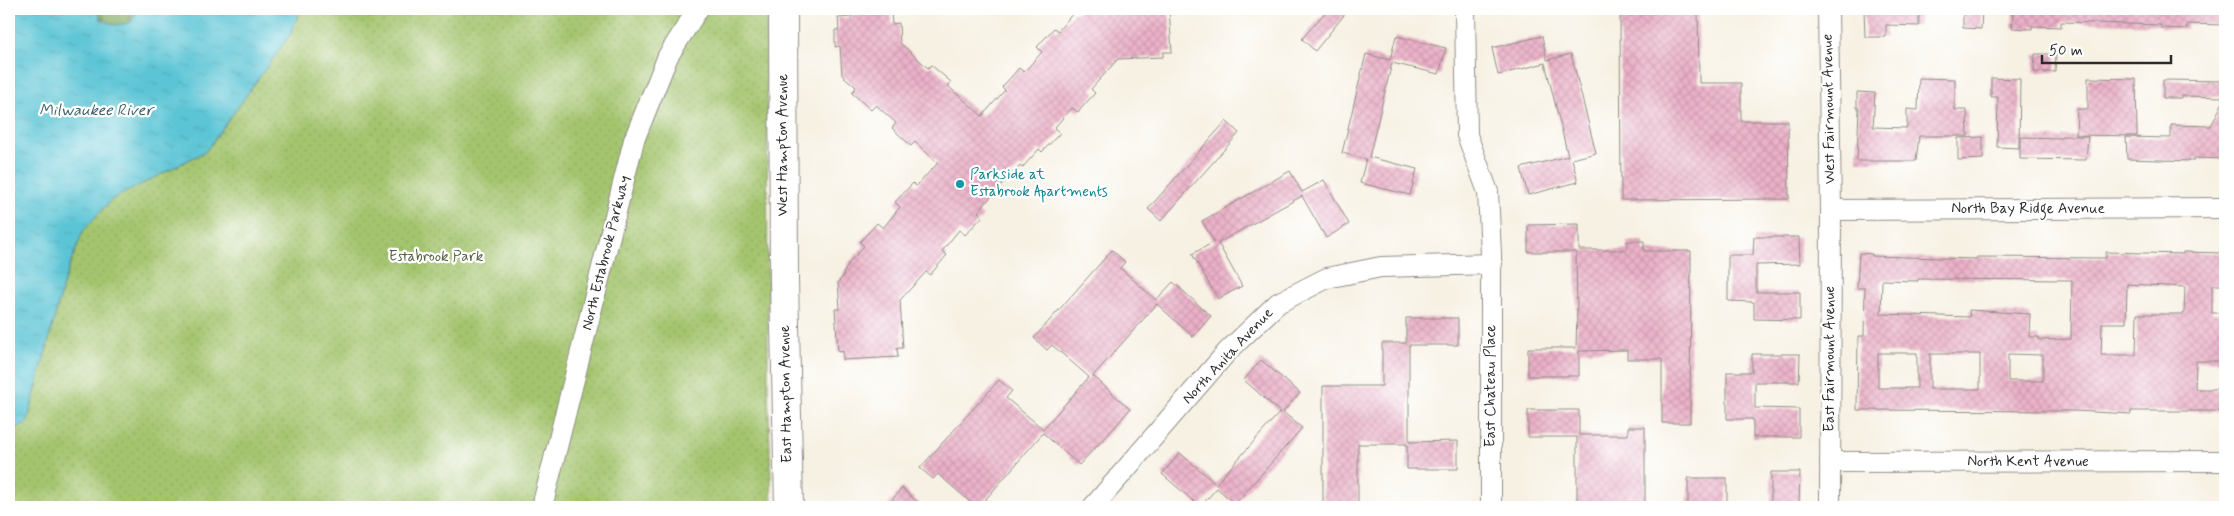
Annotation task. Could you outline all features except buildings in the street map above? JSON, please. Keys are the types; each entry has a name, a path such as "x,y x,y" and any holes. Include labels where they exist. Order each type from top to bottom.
{"main road":[{"name":"West Hampton Avenue","path":"782,13 784,280"},
{"name":"East Hampton Avenue","path":"784,280 789,507"}],"street":[{"name":"North Estabrook Parkway","path":"542,507 634,140 668,56 698,9"},
{"name":"East Chateau Place","path":"1465,9 1467,135 1488,192 1492,264 1491,507"},
{"name":"West Fairmount Avenue","path":"1828,9 1831,210"},
{"name":"North Bay Ridge Avenue","path":"1831,210 2225,208"},
{"name":"East Fairmount Avenue","path":"1830,507 1831,210"},
{"name":"North Anita Avenue","path":"1093,507 1227,352 1278,303 1327,278 1381,267 1492,264"},
{"name":"North Kent Avenue","path":"1830,462 2225,462"}],"green space":[{"path":"99,9 139,9 130,23 116,25 100,19"},
{"name":"Estabrook Park","path":"301,9 767,9 768,387 772,507 9,507 9,431 27,423 65,278 83,231 111,200 206,151 290,35"}],"water":[{"name":"Milwaukee River","path":"9,9 99,9 100,19 116,25 130,23 139,9 301,9 290,35 206,151 111,200 83,231 65,278 27,423 9,431 9,267 12,260 9,250"}],"place":[{"name":"Parkside at Estabrook Apartments","path":"960,184"}]}
